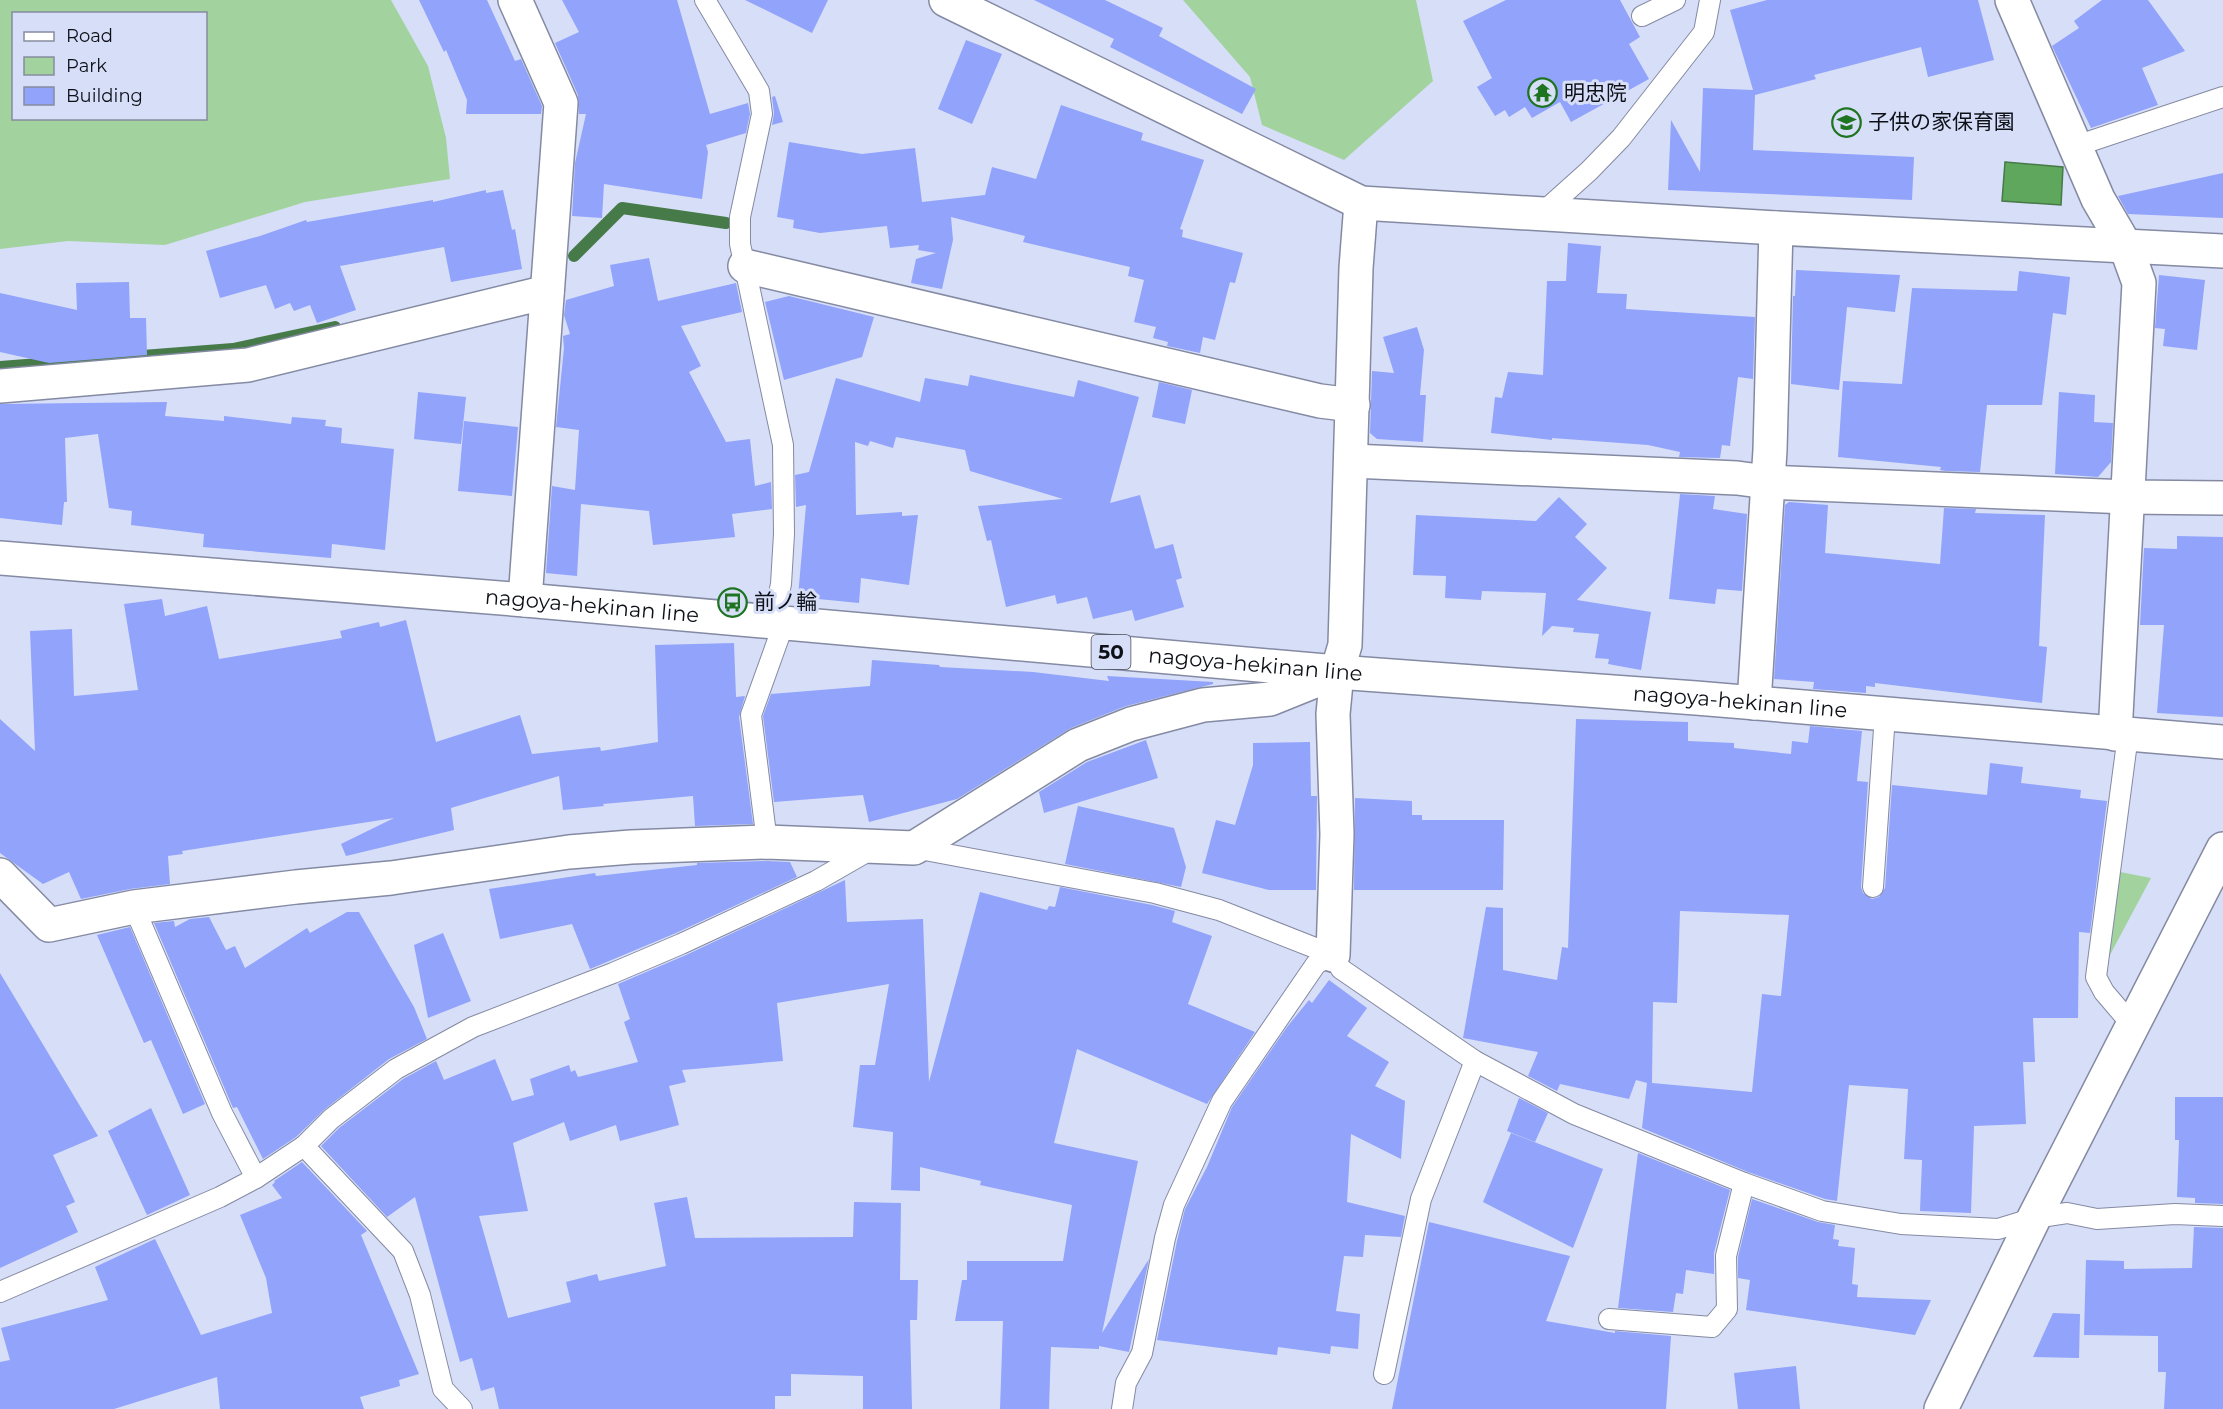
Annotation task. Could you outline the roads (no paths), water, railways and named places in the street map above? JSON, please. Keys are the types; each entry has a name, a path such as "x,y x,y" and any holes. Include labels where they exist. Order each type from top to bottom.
{"street":[{"path":"515,0 561,103 525,600"},
{"path":"946,0 1362,203 1776,228 2223,251"},
{"path":"2012,0 2098,199 2126,247 2139,283 2127,497 2122,734"},
{"path":"1333,955 1337,834 1333,714 1337,672 1345,645 1356,268 1362,203"},
{"path":"1754,703 1770,450 1776,228"},
{"path":"745,266 1320,401 1353,405"},
{"path":"0,386 248,365 547,292"},
{"path":"1352,461 1737,478 1767,482 2127,497 2223,498"},
{"name":"nagoya-hekinan line","path":"0,558 525,600 1337,672 1754,703 2223,742"},
{"path":"0,875 49,925 134,907 391,878 579,851 767,842 914,848 1078,745 1131,724 1203,705 1270,699 1337,672"},
{"path":"1941,1409 2034,1218 2223,849"}],"lane":[{"path":"705,0 759,91 762,114 740,217 740,244 783,445 784,534 779,622 751,715 767,842"},
{"path":"1642,16 1675,0"},
{"path":"1540,214 1590,171 1621,138 1704,32 1710,0"},
{"path":"2076,146 2223,97"},
{"path":"1873,887 1885,715"},
{"path":"2122,734 2096,977 2104,992 2133,1026"},
{"path":"0,1292 220,1197 256,1178 304,1146 331,1119 396,1069 472,1027 613,973 758,909 816,881 875,847"},
{"path":"914,848 1155,893 1218,910 1333,955 1341,969 1475,1061 1574,1114 1744,1183 1822,1211 1901,1224 1998,1229 2034,1218 2067,1213 2097,1219 2175,1214 2223,1216"},
{"path":"134,907 222,1113 256,1178"},
{"path":"1122,1409 1126,1383 1142,1353 1165,1238 1174,1205 1222,1101 1316,964 1333,955"},
{"path":"1383,1374 1421,1199 1475,1061"},
{"path":"304,1146 403,1251 420,1295 443,1389 462,1409"},
{"path":"1609,1319 1712,1327 1727,1309 1726,1256 1744,1183"}],"waterway":[{"path":"574,256 622,208 726,223"},
{"path":"0,367 233,349 335,327"}],"place":[{"name":"明忠院","path":"1543,93"},
{"name":"子供の家保育園","path":"1847,122"},
{"name":"前ノ輪","path":"733,602"}]}
